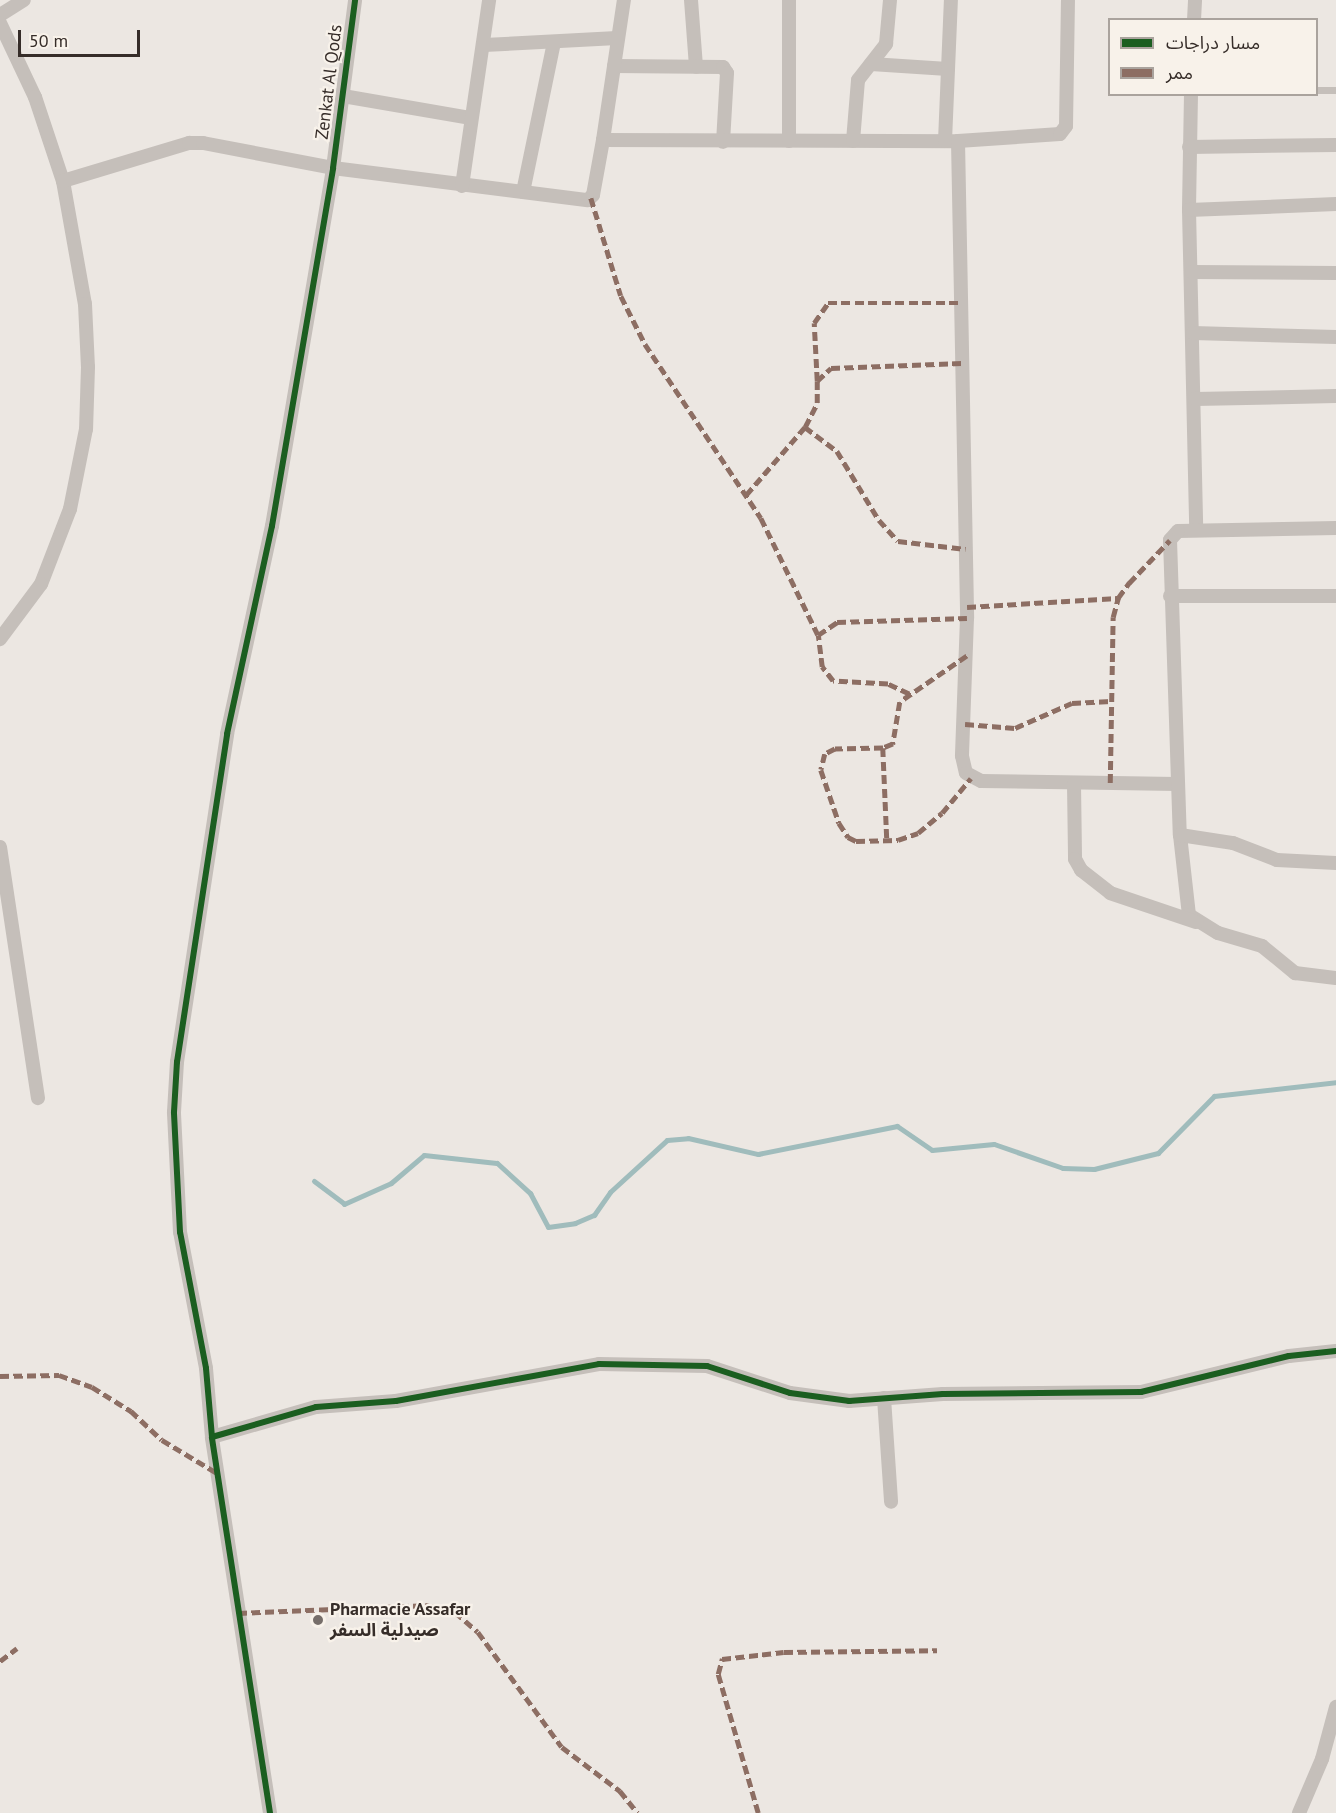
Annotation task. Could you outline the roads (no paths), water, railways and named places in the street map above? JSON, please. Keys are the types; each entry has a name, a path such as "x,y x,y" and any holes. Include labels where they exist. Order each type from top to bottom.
{"street":[{"path":"0,15 24,0"},
{"name":"Zenkat Al Qods","path":"270,1813 212,1437 206,1368 180,1232 174,1112 177,1062 225,745 272,526 333,168 355,0"},
{"path":"462,186 489,0"},
{"path":"63,181 189,143 333,168 462,186 591,198 603,140 624,0"},
{"path":"691,0 696,67"},
{"path":"789,0 789,141"},
{"path":"853,141 858,80 886,44 890,0"},
{"path":"951,0 948,69 967,618 962,756 966,773 981,781 1177,784"},
{"path":"603,140 952,141 1060,134 1065,129 1068,0"},
{"path":"1194,18 1195,0"},
{"path":"0,23 36,97 63,181 85,304 86,429 75,489 57,547 25,609 0,639"},
{"path":"484,45 617,38"},
{"path":"523,192 554,42"},
{"path":"872,64 948,69"},
{"path":"614,66 696,67 726,70 723,142"},
{"path":"343,96 471,118"},
{"path":"1191,96 1189,210 1196,530"},
{"path":"1189,147 1336,145"},
{"path":"1189,210 1336,204"},
{"path":"1192,272 1336,273"},
{"path":"1193,333 1336,337"},
{"path":"1194,399 1336,396"},
{"path":"1196,922 1187,905 1180,835 1170,596 1171,536 1178,531 1196,530 1336,528"},
{"path":"1170,596 1336,596"},
{"path":"1074,784 1075,859 1081,870 1110,893 1262,946 1295,973 1336,978"},
{"path":"1180,835 1233,843 1277,860 1336,863"},
{"path":"0,847 38,1098"},
{"path":"212,1437 316,1407 412,1399 599,1364 686,1364 817,1398 884,1398 1141,1392 1289,1356 1336,1352"},
{"path":"884,1398 891,1502"},
{"path":"1299,1813 1329,1758 1336,1707"}],"lane":[{"path":"1318,90 1336,90"}],"waterway":[{"path":"314,1181 344,1204 391,1183 424,1155 497,1163 530,1193 548,1227 575,1223 594,1215 610,1192 667,1140 688,1138 758,1154 897,1126 932,1150 994,1144 1063,1168 1094,1169 1158,1153 1214,1096 1336,1082"}],"place":[{"name":"Pharmacie Assafar صيدلية السفر","path":"318,1620"}]}
